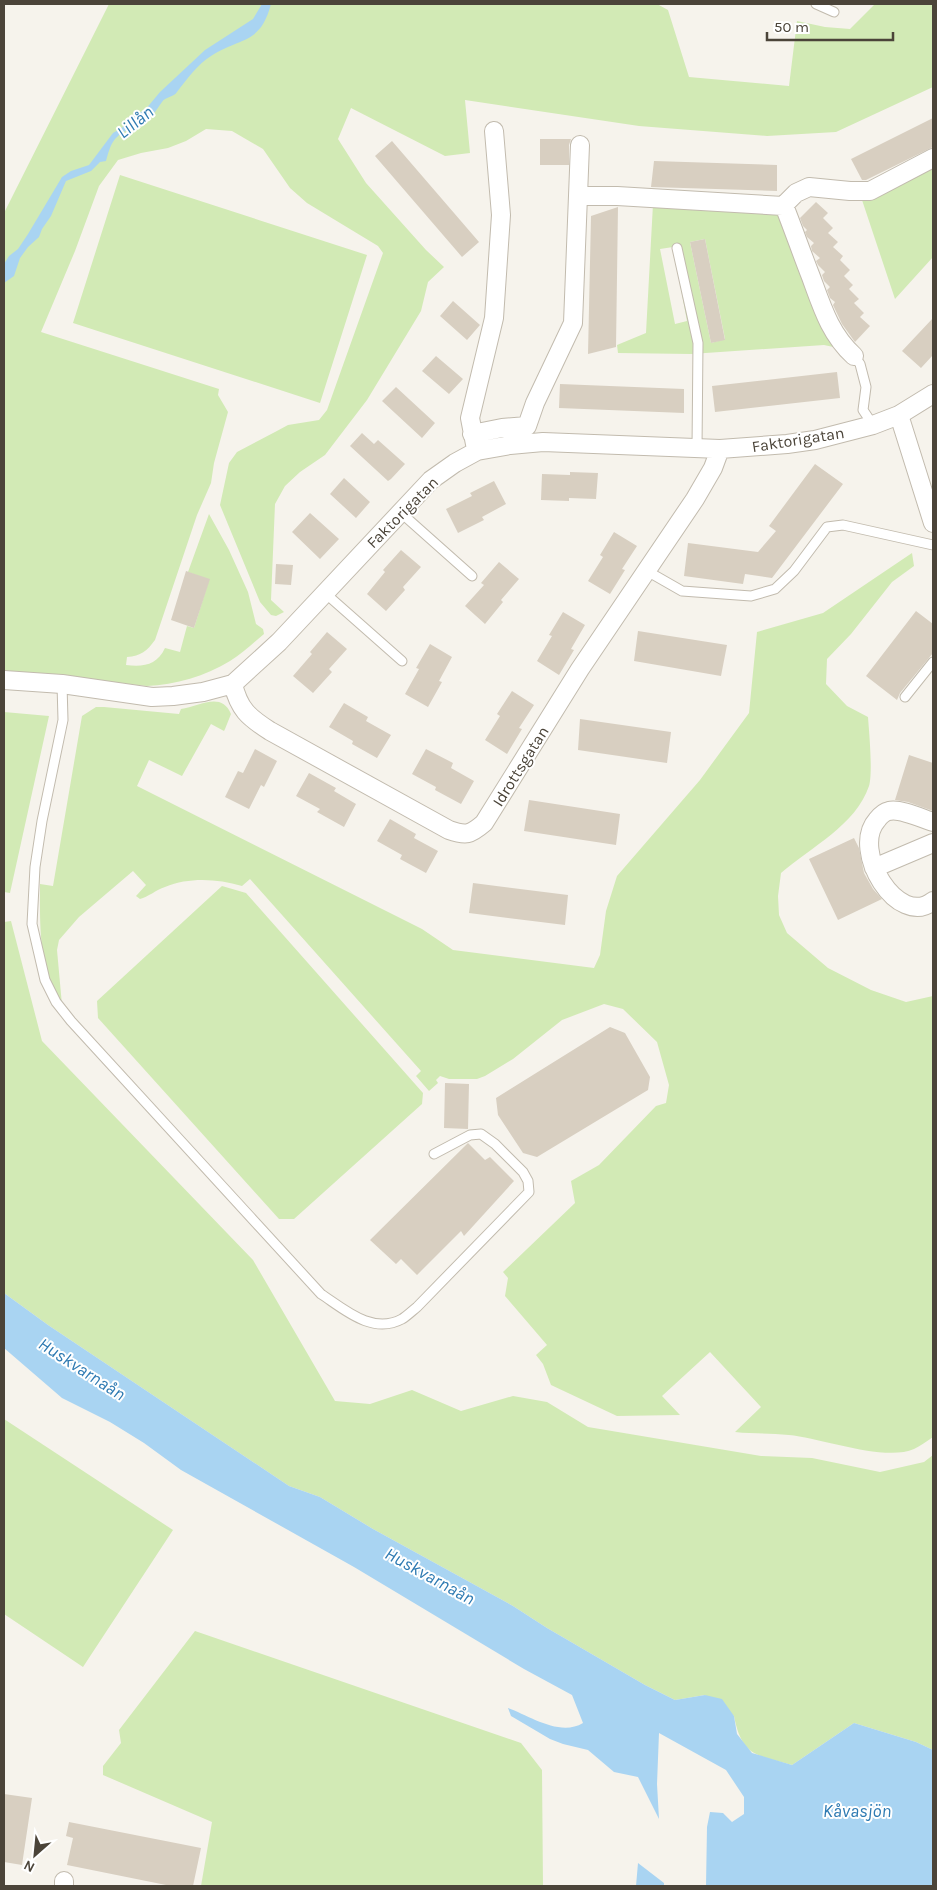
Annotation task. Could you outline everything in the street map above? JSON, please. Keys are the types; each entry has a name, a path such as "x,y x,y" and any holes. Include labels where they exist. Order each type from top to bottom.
{"street":[{"path":"477,452 470,418 494,318 501,215 494,131"},
{"path":"472,434 502,428 527,426 535,403 573,323 580,145"},
{"path":"578,196 617,196 783,206 796,193 809,187 870,191 933,158"},
{"path":"783,206 823,312 832,331 842,345 854,356"},
{"name":"Faktorigatan","path":"4,680 62,684 152,697 202,692 232,684 279,642 430,480 455,463 477,452 510,445 543,442 720,449 787,444 815,440 873,425 899,415 933,394"},
{"path":"899,415 933,523"},
{"name":"Idrottsgatan","path":"232,684 235,695 243,710 251,719 270,731 449,830 464,835 474,832 484,823 580,670 695,499 714,468 720,449"},
{"path":"933,822 900,811 889,810 875,822 868,834 868,849 874,868 886,889 903,904 916,908 929,905 933,901"},
{"path":"874,868 933,843"}],"lane":[{"path":"816,4 834,12"},
{"path":"677,248 698,343 697,448"},
{"path":"854,356 860,364 866,387 864,410 873,425"},
{"path":"400,512 472,576"},
{"path":"647,571 682,591 751,596 775,589 794,572 827,527 843,525 933,545"},
{"path":"325,593 402,661"},
{"path":"905,697 933,662"},
{"path":"62,684 64,720 42,821 36,867 32,924 46,980 56,1002 71,1021 321,1294 356,1317 373,1324 389,1323 402,1319 417,1307 529,1192 528,1181 523,1172 495,1144 481,1134 470,1135 434,1154"}],"green space":[{"path":"109,4 657,4 668,10 689,77 789,86 797,21 825,27 850,29 875,4 933,4 933,87 836,132 767,136 639,126 465,100 470,153 445,156 351,108 338,139 366,183 426,250 444,267 428,282 421,311 367,400 325,455 300,472 285,486 275,504 271,600 284,612 276,616 271,615 260,602 220,505 229,463 237,452 288,425 319,420 327,410 383,253 378,246 307,203 290,188 263,149 232,131 206,129 186,141 168,148 118,160 99,186 75,251 41,332 219,389 218,395 228,412 214,463 211,483 197,515 155,640 143,652 127,657 126,665 139,666 149,664 162,654 165,648 180,652 187,626 194,628 209,580 188,572 209,514 229,550 248,592 256,624 263,629 264,634 239,655 221,666 190,679 168,684 147,686 4,671 4,213"},
{"path":"933,162 933,257 895,299 860,194"},
{"path":"120,175 367,255 320,403 73,323"},
{"path":"653,204 774,210 783,216 838,348 824,345 691,354 618,353 617,345 646,333","holes":["705,239 725,339 711,343 690,242","673,247 687,321 675,324 660,249"]},
{"path":"912,553 914,566 892,582 851,634 827,659 826,684 847,706 868,717 871,762 869,786 863,800 843,824 781,873 778,896 779,915 787,933 828,968 871,990 906,1002 933,996 933,1437 914,1449 887,1453 789,1435 735,1432 761,1407 710,1352 662,1396 680,1415 617,1416 551,1385 543,1364 536,1355 547,1345 505,1296 508,1278 503,1272 575,1203 571,1181 599,1165 656,1106 666,1103 669,1085 657,1042 623,1009 604,1004 562,1020 513,1059 485,1076 477,1079 449,1079 440,1076 436,1080 438,1083 429,1091 416,1076 421,1071 250,879 242,886 223,882 194,880 162,888 140,899 136,896 146,885 133,871 79,917 59,940 57,950 62,1005 54,991 44,962 40,915 40,884 53,886 82,716 96,707 179,714 181,709 202,703 222,703 231,714 224,731 211,724 182,776 149,760 137,786 422,929 453,950 594,968 600,955 606,911 617,876 700,780 749,713 757,632 823,613"},
{"path":"4,712 49,716 10,893 4,892"},
{"path":"222,886 246,893 423,1093 422,1104 294,1219 279,1219 98,1018 97,1001"},
{"path":"11,921 42,1041 253,1260 335,1401 370,1404 412,1390 461,1411 513,1396 547,1402 588,1427 761,1456 812,1458 880,1472 924,1462 933,1455 933,1750 916,1742 854,1723 792,1765 760,1756 747,1747 742,1740 734,1716 705,1695 675,1700 645,1685 513,1606 373,1529 320,1497 289,1486 48,1325 4,1293 4,922"},
{"path":"4,1419 173,1530 83,1667 4,1614"},
{"path":"195,1631 521,1743 542,1770 543,1886 201,1886 212,1822 103,1775 103,1766 121,1743 119,1730"}],"water":[{"name":"Lillån","path":"262,4 271,4 267,17 255,33 211,56 192,72 176,94 163,100 150,117 115,139 110,147 106,161 100,162 91,171 66,181 51,216 39,237 20,258 14,276 4,283 4,264 9,256 18,249 28,234 62,177 71,171 89,165 113,133 123,127 133,116 145,110 160,92 205,50 253,19"},
{"path":"4,1293 48,1325 289,1486 320,1497 373,1529 513,1606 645,1685 675,1700 705,1695 722,1699 734,1716 737,1734 752,1753 792,1765 854,1723 916,1742 933,1750 933,1886 706,1886 707,1827 710,1812 723,1813 732,1822 744,1814 744,1797 726,1770 659,1733 657,1784 659,1819 638,1777 614,1772 588,1750 550,1739 511,1716 508,1708 555,1727 574,1727 583,1723 572,1695 524,1669 354,1567 181,1470 144,1443 110,1422 62,1398 4,1348"},
{"path":"638,1863 664,1883 664,1886 636,1886"}],"building":[{"path":"933,118 933,147 866,180 862,180 851,159"},
{"path":"540,139 571,139 569,145 569,165 540,165"},
{"path":"392,141 479,242 462,257 375,156"},
{"path":"654,161 777,165 777,191 651,187"},
{"path":"816,202 828,213 823,218 833,228 828,233 838,242 833,247 843,256 840,260 850,270 844,276 853,285 849,289 859,299 854,303 864,313 860,317 870,326 855,342 842,324 833,305 835,302 830,298 827,290 830,287 824,281 822,275 825,272 816,261 820,258 812,251 811,246 814,243 807,237 805,232 807,230 800,218"},
{"path":"618,207 616,347 588,354 591,216"},
{"path":"705,239 725,340 711,343 690,242"},
{"path":"453,301 480,325 467,340 440,316"},
{"path":"933,318 933,355 921,368 902,351"},
{"path":"436,356 463,379 449,394 422,371"},
{"path":"837,372 840,398 715,412 712,386"},
{"path":"560,384 684,389 684,413 559,408"},
{"path":"396,387 435,423 422,438 382,401"},
{"path":"362,433 374,444 378,440 405,464 388,481 350,446"},
{"path":"815,464 843,484 772,578 745,574 743,584 684,576 688,543 758,552 776,531 769,526"},
{"path":"570,472 598,473 596,499 569,498 569,501 541,500 542,474 570,475"},
{"path":"344,478 370,502 356,518 330,494"},
{"path":"494,481 506,504 482,517 484,520 458,533 446,509 472,496 470,493"},
{"path":"310,513 339,539 320,559 292,532"},
{"path":"614,532 637,546 622,569 625,570 610,594 588,581 603,557 600,555"},
{"path":"401,550 421,567 403,587 405,590 386,611 367,594 385,572 383,570"},
{"path":"499,562 519,579 501,600 503,602 485,624 465,606 484,585 481,583"},
{"path":"276,564 293,565 291,585 275,584"},
{"path":"186,571 210,579 194,628 171,620"},
{"path":"916,611 933,624 933,653 900,693 897,700 866,676"},
{"path":"563,612 585,625 571,649 574,650 559,675 537,661 552,636 549,635"},
{"path":"638,631 727,645 721,676 634,661"},
{"path":"327,632 347,649 329,669 332,672 313,693 293,676 312,654 310,652"},
{"path":"430,644 452,657 439,681 442,682 428,707 405,694 419,669 416,668"},
{"path":"512,691 534,705 519,728 522,729 507,754 485,740 500,716 497,714"},
{"path":"344,703 368,717 366,721 391,735 377,758 352,744 353,741 329,727"},
{"path":"580,719 671,732 667,763 578,750"},
{"path":"255,749 277,761 264,787 261,785 249,809 225,797 238,771 243,773"},
{"path":"426,749 453,763 451,768 474,781 461,804 435,790 436,787 412,774"},
{"path":"909,755 933,763 933,811 908,802 895,800"},
{"path":"309,773 336,788 334,791 356,804 344,827 317,812 320,809 296,796"},
{"path":"529,800 620,814 616,845 524,831"},
{"path":"390,819 416,834 414,838 438,851 426,873 400,859 402,855 377,841"},
{"path":"854,838 859,848 864,873 873,889 882,899 838,920 809,859"},
{"path":"473,883 568,895 565,925 469,913"},
{"path":"610,1027 625,1033 650,1077 648,1090 537,1157 523,1153 498,1115 496,1098"},
{"path":"445,1083 469,1084 468,1129 444,1128"},
{"path":"468,1143 485,1160 490,1157 514,1181 464,1236 461,1231 417,1275 401,1259 396,1264 370,1240"},
{"path":"4,1794 32,1798 22,1865 4,1862"},
{"path":"69,1822 201,1848 193,1886 171,1886 67,1865 73,1838 66,1836"}],"water label":[{"name":"Huskvarnaån","path":"82,1369"},
{"name":"Huskvarnaån","path":"430,1576"},
{"name":"Kåvasjön","path":"857,1811"}]}
